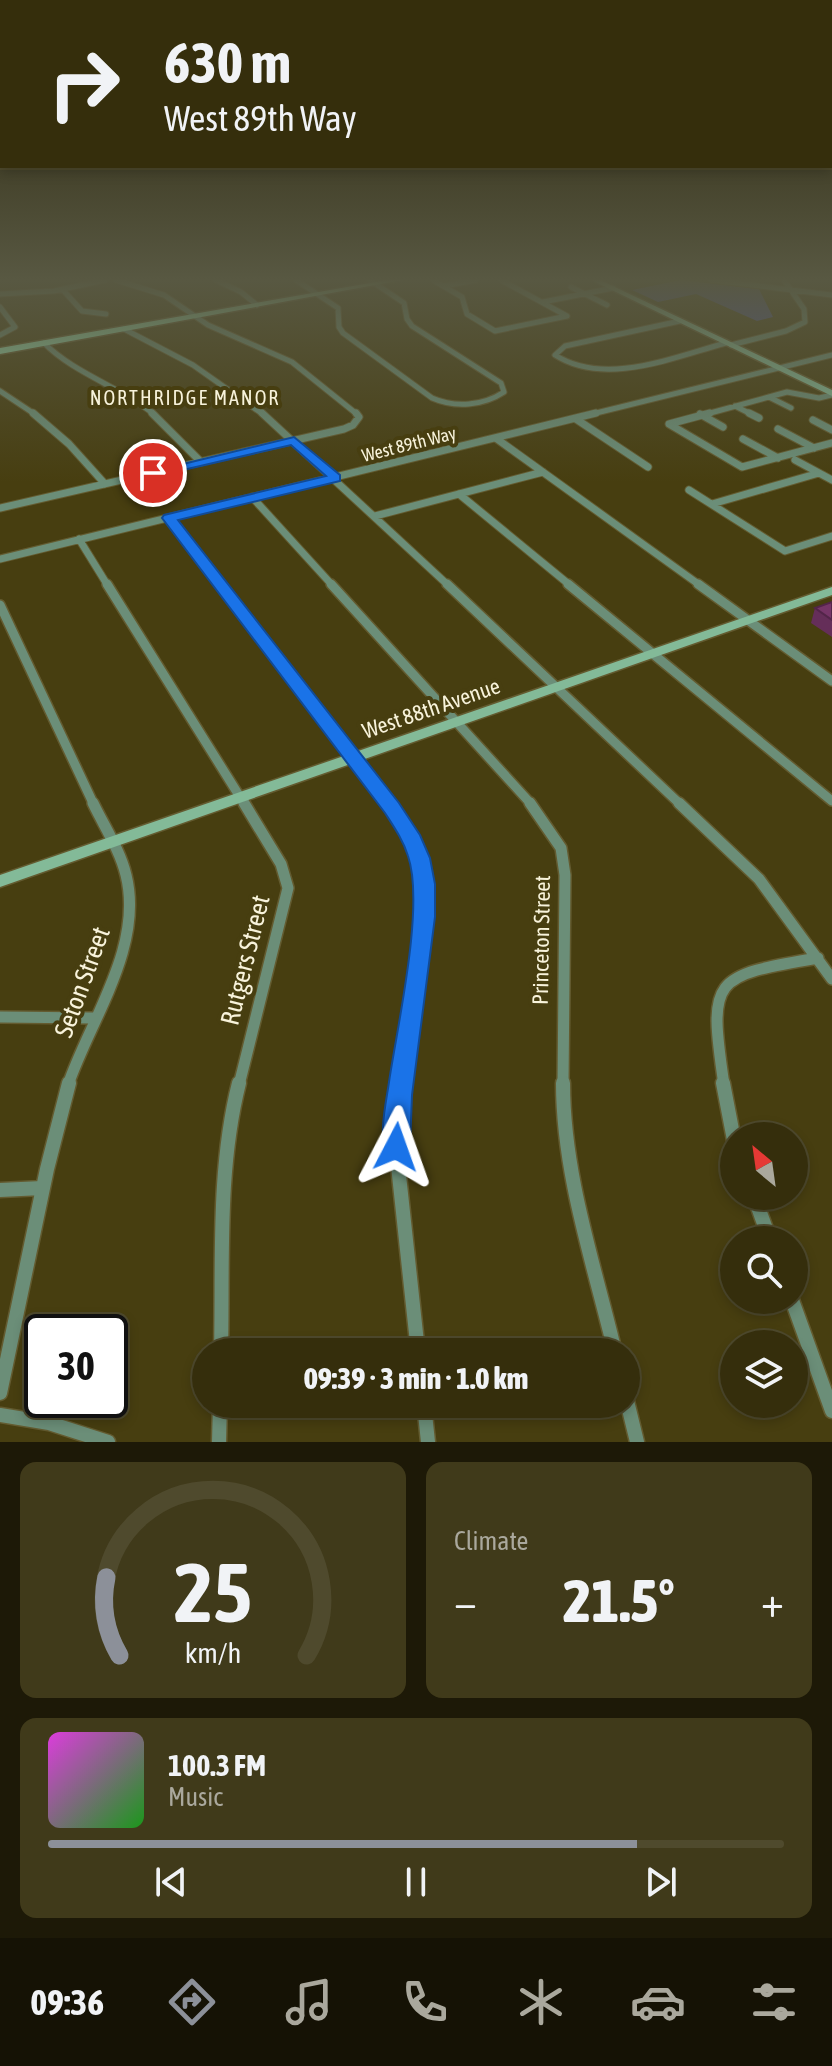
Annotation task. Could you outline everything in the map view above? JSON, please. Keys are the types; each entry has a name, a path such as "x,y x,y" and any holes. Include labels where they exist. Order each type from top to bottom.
{"main road":[{"path":"0,351 20,347"}],"street":[{"path":"49,347 58,356 121,390 158,417 201,462"},
{"path":"157,347 225,385 261,410 335,478 759,879 832,979"},
{"path":"0,508 353,425 359,417 349,405 298,365 260,347"},
{"path":"363,347 434,398 455,404 502,394 503,385 445,347"},
{"path":"562,347 555,354 564,363 581,370 607,371 714,347"},
{"path":"736,347 832,394"},
{"name":"West 89th Way","path":"0,559 832,355"},
{"path":"0,391 51,425 76,448 105,484"},
{"path":"832,404 795,392 669,424 742,467 832,443"},
{"path":"819,398 832,394"},
{"path":"769,397 791,408"},
{"path":"735,406 759,418"},
{"path":"700,414 723,427"},
{"path":"576,419 648,467"},
{"path":"813,420 832,430"},
{"path":"778,429 814,448"},
{"path":"497,439 832,681"},
{"path":"743,439 778,458"},
{"path":"832,449 795,460 832,480"},
{"path":"375,516 543,472"},
{"path":"712,504 819,473"},
{"path":"689,490 785,551 832,536"},
{"path":"459,494 832,801"},
{"name":"Princeton Street","path":"252,497 458,722 540,814 557,839 564,857 563,1123 570,1166 612,1338"},
{"path":"169,518 410,835 419,858 424,884 424,917 396,1147 416,1338"},
{"name":"Rutgers Street","path":"79,539 281,864 288,888 232,1112 224,1188 221,1338"},
{"name":"West 88th Avenue","path":"0,881 832,591"},
{"name":"Seton Street","path":"0,605 125,870 130,891 116,962 66,1091 42,1188 14,1339 0,1393"},
{"path":"731,1122 719,1039 717,1002 720,993 725,985 741,975 818,958"},
{"path":"0,1017 93,1018"},
{"path":"0,1190 42,1188"},
{"path":"797,1314 832,1411"},
{"path":"0,1415 49,1423 108,1442"},
{"path":"219,1442 220,1418"},
{"path":"425,1418 428,1442"},
{"path":"631,1418 637,1442"}],"building":[{"path":"832,602 832,620 815,608"}],"district":[{"name":"NORTHRIDGE MANOR","path":"185,397"}],"route":[{"path":"153,473 294,441 335,478 169,518 392,808 410,835 419,858 424,884 424,917 396,1147"}]}
